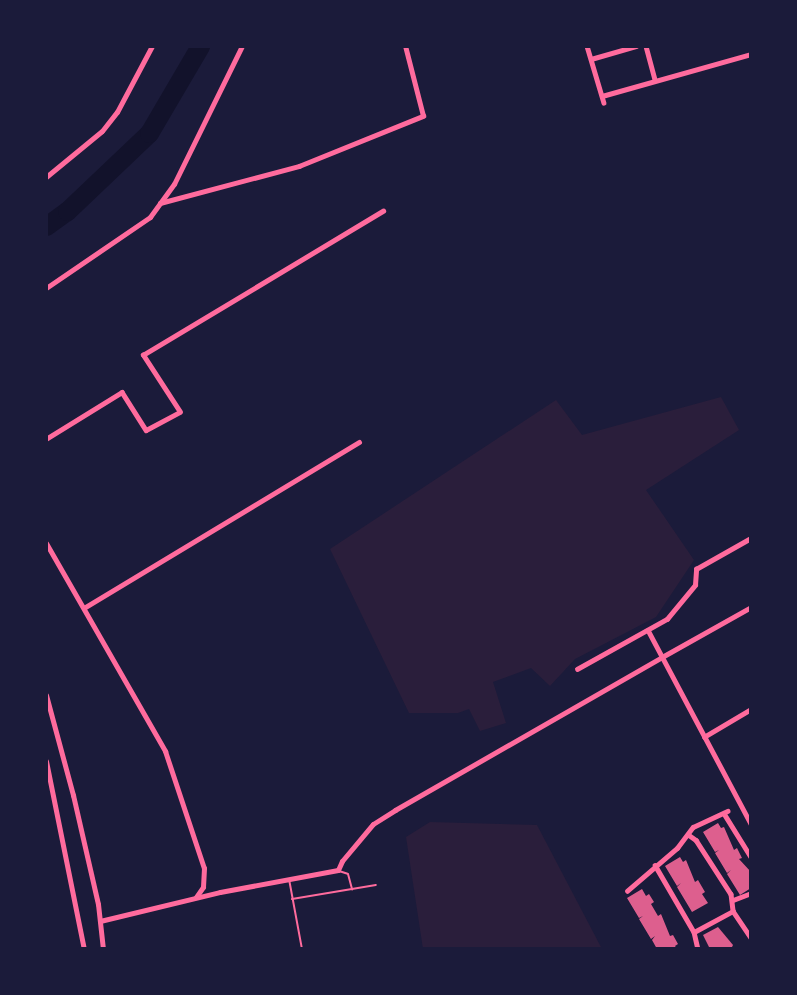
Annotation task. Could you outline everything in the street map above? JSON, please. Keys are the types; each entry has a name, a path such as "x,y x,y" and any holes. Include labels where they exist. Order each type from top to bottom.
{"street":[{"path":"46,177 102,131 117,112 152,46"},
{"path":"46,288 150,217 174,184 242,46"},
{"path":"160,203 299,166 422,116 405,46"},
{"path":"587,46 604,103"},
{"path":"591,59 636,46"},
{"path":"646,46 655,80"},
{"path":"602,96 751,54"},
{"path":"46,439 122,392 146,430 180,412 143,355 383,211"},
{"path":"84,608 360,442"},
{"path":"577,669 668,620 695,585 696,568 751,538"},
{"path":"46,543 166,751 204,868 203,887 196,898"},
{"path":"100,921 196,898 338,870 342,861 373,824 388,814 751,607"},
{"path":"648,630 751,824"},
{"path":"46,695 73,795 100,921 104,949"},
{"path":"704,737 751,709"},
{"path":"46,761 84,949"},
{"path":"627,891 689,835 698,824 726,813 751,858"},
{"path":"689,835 696,840 733,900 734,911 751,938"},
{"path":"655,865 694,932 697,949"},
{"path":"733,900 751,893"},
{"path":"694,932 734,911"}],"lane":[{"path":"338,870 348,874 352,889"},
{"path":"289,879 302,949"},
{"path":"292,900 376,885"}],"shaded area":[{"path":"721,397 739,430 646,490 694,560 656,617 575,659 550,686 531,668 493,682 506,723 480,731 469,709 458,713 409,713 330,549 556,400 582,435"},
{"path":"430,822 537,825 602,949 423,949 406,837"}],"building":[{"path":"718,823 721,828 724,827 734,850 737,848 742,858 739,859 751,872 751,888 740,895 727,874 731,870 727,873 715,853 719,850 715,852 703,832"},
{"path":"680,857 683,862 686,860 695,882 698,880 705,892 702,894 708,903 692,912 677,887 681,883 677,886 665,866"},
{"path":"642,889 646,896 649,894 654,902 651,904 658,916 661,914 670,936 673,935 678,944 675,946 677,949 657,949 652,940 655,936 651,939 639,919 643,916 639,918 627,898"},
{"path":"718,927 733,945 731,949 710,949 703,935"}],"waterway":[{"path":"46,226 67,211 149,133 200,46"}]}
